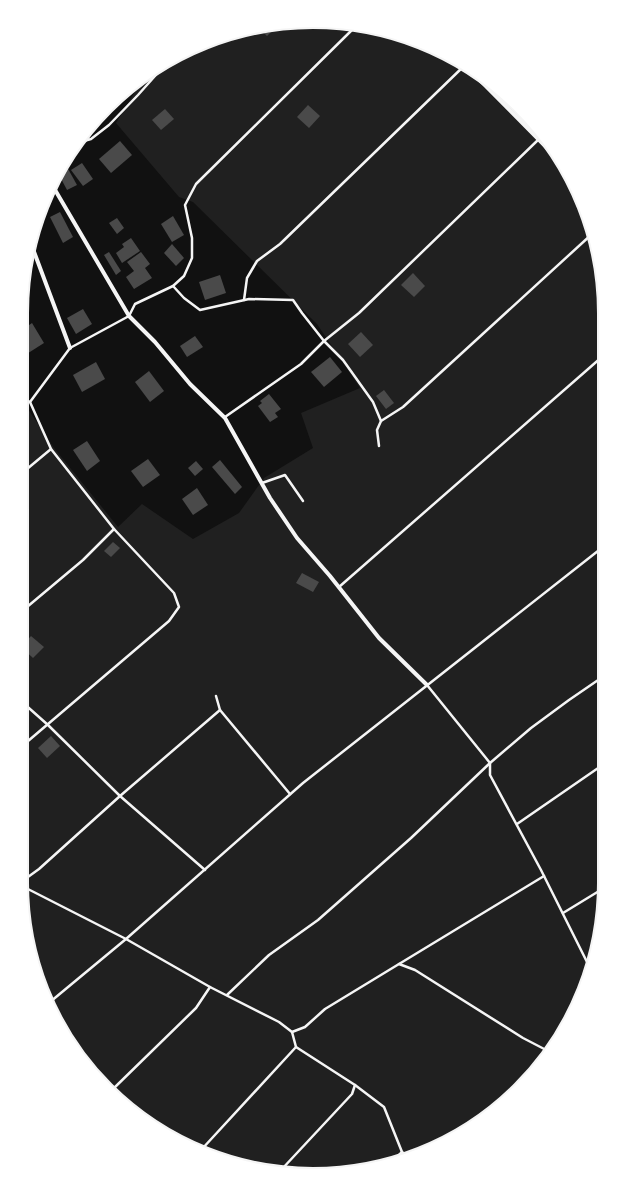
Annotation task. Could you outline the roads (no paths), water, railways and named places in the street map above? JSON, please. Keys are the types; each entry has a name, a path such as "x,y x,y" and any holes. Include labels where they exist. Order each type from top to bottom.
{"street":[{"path":"490,90 538,139"},
{"path":"55,191 129,316 155,342 190,384 225,418 262,483 297,538 339,587 379,638 427,685"},
{"path":"34,252 70,348"}],"lane":[{"path":"28,741 169,621 179,607 174,593 114,529 51,449 30,402 70,348 129,316 135,304 173,286 184,276 192,258 192,238 185,205 196,184 352,30"},
{"path":"244,300 247,278 257,261 280,244 461,69"},
{"path":"88,139 109,125 155,76"},
{"path":"225,418 301,364 324,341 359,313 538,139"},
{"path":"379,446 377,430 381,421 403,407 588,238"},
{"path":"173,286 184,298 200,310 249,299 293,300 324,341 343,360 373,402 381,421"},
{"path":"339,587 598,360"},
{"path":"28,468 51,449"},
{"path":"262,483 285,475 303,501"},
{"path":"28,606 83,560 114,529"},
{"path":"53,999 126,939 290,794 598,551"},
{"path":"228,995 269,955 324,915 411,838 490,763 537,724 598,680"},
{"path":"427,685 490,763 490,775 544,876 587,961"},
{"path":"216,696 220,710 290,794"},
{"path":"28,707 120,796 205,870"},
{"path":"28,877 220,710"},
{"path":"517,824 598,768"},
{"path":"292,1032 305,1027 325,1010 544,876"},
{"path":"28,889 126,939 210,987 279,1022 292,1032 296,1047 355,1085 384,1107 402,1152 399,1155"},
{"path":"563,913 598,892"},
{"path":"399,964 415,970 523,1038 544,1049"},
{"path":"114,1088 196,1008 210,987"},
{"path":"205,1146 296,1047"},
{"path":"285,1167 352,1094 355,1085"}]}
